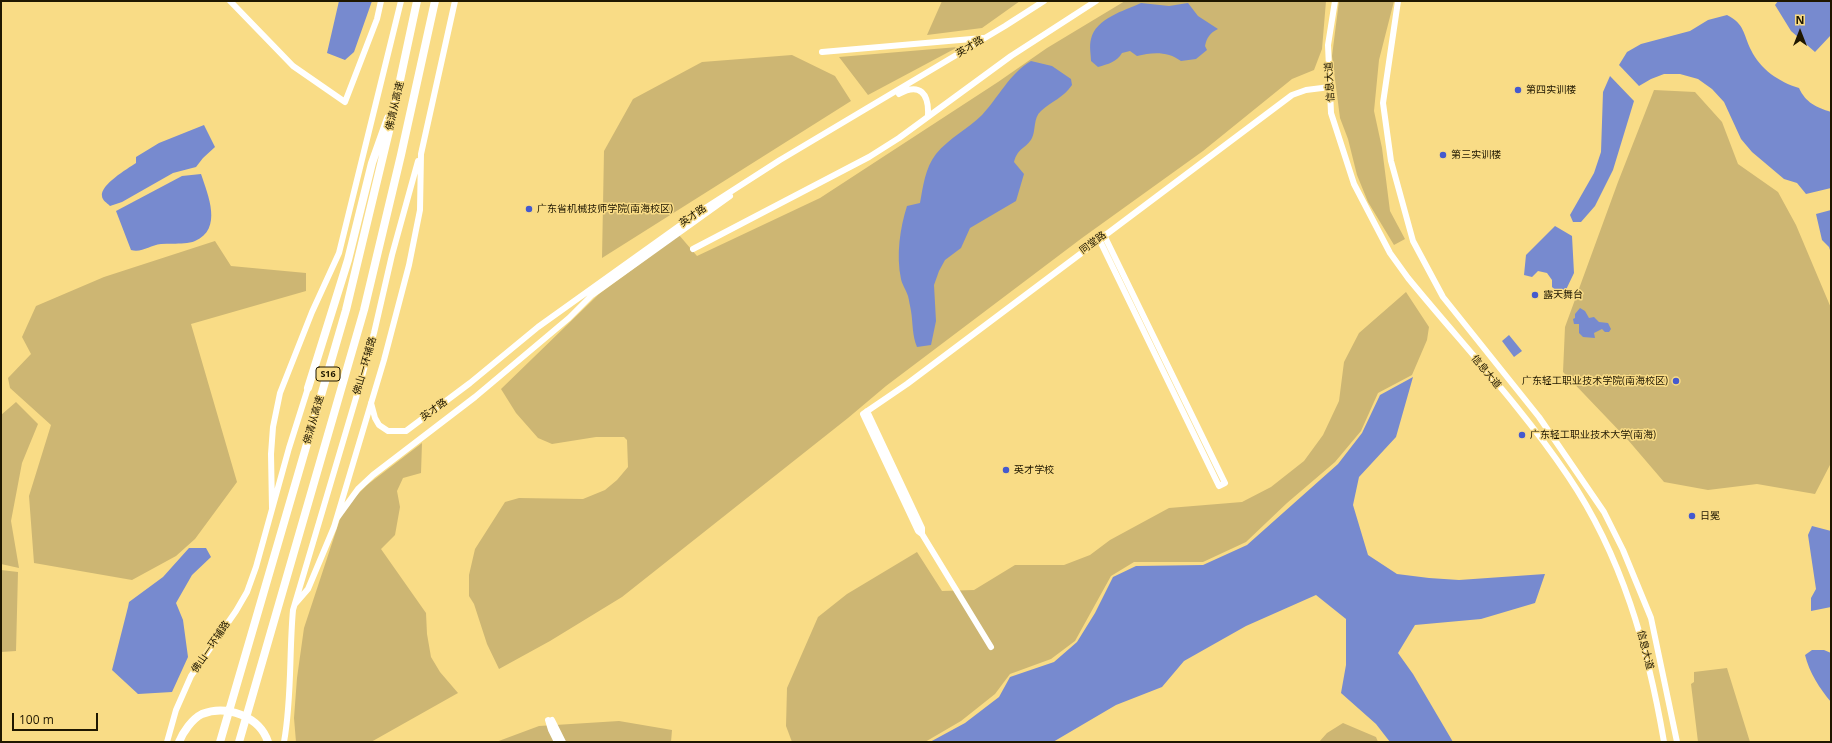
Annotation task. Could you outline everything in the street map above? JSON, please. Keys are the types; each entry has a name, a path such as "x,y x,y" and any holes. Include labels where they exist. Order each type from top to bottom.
{"highway":[{"name":"佛清从高速","path":"220,742 339,335 359,261 399,89 417,1"},
{"name":"佛清从高速","path":"239,742 364,310 401,155 435,1"},
{"path":"308,388 348,260 372,163 399,89"},
{"path":"243,742 258,678"},
{"path":"179,742 191,722 202,714 218,711 238,712 254,722 266,735 268,742"}],"main road":[{"path":"230,1 293,66 345,102 377,19 381,1"},
{"path":"272,508 271,454 273,427 280,393 312,312 339,253 401,1"},
{"path":"295,604 308,589 337,518 384,360 410,264 420,210 420,154 455,1"},
{"name":"英才路","path":"371,403 375,418 379,425 388,431 406,431 470,383 538,328 696,214 761,172 1044,1"},
{"path":"693,249 868,157 899,138 928,115 1011,56 1096,1"},
{"name":"信息大道","path":"1335,1 1328,45 1331,113 1354,184 1390,253 1408,278 1538,436 1568,476 1595,520 1612,556 1638,622 1656,696 1664,742"},
{"name":"信息大道","path":"1398,1 1383,102 1390,161 1413,241 1443,297 1539,416 1604,512 1623,550 1651,618 1677,742"},
{"path":"822,52 985,38"},
{"name":"同堂路","path":"991,647 922,534 922,528 865,412 907,384 1292,95 1306,90 1330,87"},
{"name":"英才路","path":"337,518 358,489 368,480 475,397 569,318 592,295 738,190 905,91 913,89 919,90 926,95 929,104 928,115"},
{"name":"佛山一环辅路","path":"284,742 290,696 290,642 295,604 360,384 374,333 392,255 420,154"},
{"path":"1101,237 1222,484"},
{"path":"272,508 308,388"},
{"name":"佛山一环辅路","path":"167,742 176,710 191,676 236,611 247,592 256,567 272,508"},
{"path":"557,742 551,730 550,720 563,742"}],"shaded area":[{"path":"942,1 1020,1 982,28 927,35"},
{"path":"1125,1 1326,1 1322,49 1314,70 1292,79 1203,151 1082,238 886,386 848,418 622,597 550,641 499,669 487,644 474,604 469,596 469,575 475,549 505,502 519,498 583,499 605,490 617,480 628,467 627,440 624,437 596,437 552,444 538,438 516,413 501,389 599,294 679,235 697,256 820,198 998,82 1047,48"},
{"path":"1339,1 1394,1 1379,60 1374,111 1382,148 1390,211 1405,239 1394,245 1368,202 1357,175 1348,139 1340,118 1332,56"},
{"path":"958,47 868,95 839,57"},
{"path":"792,55 835,76 851,101 602,258 604,151 633,99 702,62"},
{"path":"1654,90 1695,92 1722,122 1738,164 1778,192 1796,225 1831,308 1831,463 1815,494 1757,484 1708,490 1664,482 1628,440 1563,372 1565,327 1618,182"},
{"path":"215,241 231,266 306,273 306,291 191,324 237,482 195,539 176,556 132,580 34,563 29,496 51,425 10,388 8,378 31,354 22,337 36,306 104,277"},
{"path":"1406,292 1429,327 1427,340 1412,375 1378,393 1361,431 1335,462 1287,503 1246,542 1203,562 1134,562 1111,576 1075,641 1051,659 1010,674 995,694 961,721 925,742 792,742 786,726 787,688 818,617 847,594 917,552 942,591 974,590 1015,565 1064,565 1090,555 1110,540 1169,508 1242,502 1271,487 1304,461 1323,435 1339,401 1344,362 1359,333"},
{"path":"16,402 38,424 22,463 11,521 19,568 1,564 1,415"},
{"path":"422,443 421,473 403,478 397,491 400,507 395,535 381,549 426,613 427,634 431,657 440,672 458,693 371,742 296,742 294,718 297,678 304,628 341,516 355,497 367,485"},
{"path":"1,570 18,572 16,651 1,652"},
{"path":"1727,668 1750,742 1698,742 1691,684 1694,682 1694,672"},
{"path":"619,721 672,730 671,742 496,742 539,726"},
{"path":"1343,723 1376,737 1378,742 1319,742 1327,733"}],"water":[{"path":"339,1 372,1 354,52 345,60 327,53"},
{"path":"1778,1 1831,1 1831,35 1815,52 1791,31 1775,5"},
{"path":"1141,3 1169,6 1188,3 1198,16 1218,29 1208,38 1205,46 1207,50 1196,59 1181,61 1171,55 1160,53 1137,56 1130,51 1122,53 1118,59 1112,62 1098,67 1091,61 1090,42 1094,32 1105,20 1119,12"},
{"path":"1727,15 1733,18 1743,30 1751,50 1759,63 1765,69 1784,82 1799,88 1808,101 1812,104 1831,112 1831,188 1806,194 1797,183 1784,179 1752,152 1741,139 1724,102 1712,89 1698,79 1680,74 1664,74 1639,86 1619,65 1627,52 1641,44 1690,31 1708,20"},
{"path":"1031,61 1052,66 1071,79 1072,85 1065,93 1038,114 1030,142 1018,153 1016,157 1014,162 1024,174 1016,201 970,228 961,248 945,260 934,285 936,321 931,345 917,347 913,334 909,299 902,283 899,261 902,223 907,206 920,203 923,184 929,165 941,148 982,115 1016,72"},
{"path":"1610,76 1634,101 1613,170 1595,206 1581,222 1573,222 1570,215 1594,173 1601,152 1603,92"},
{"path":"204,125 215,147 196,167 173,173 122,202 110,206 104,200 102,196 105,187 121,173 136,163 136,157 159,143"},
{"path":"201,174 210,201 211,211 209,228 204,236 191,242 161,244 142,250 131,250 116,211 182,176"},
{"path":"1831,210 1831,253 1829,247 1822,240 1816,214"},
{"path":"1555,226 1572,236 1574,273 1563,296 1552,287 1552,280 1547,273 1538,271 1532,277 1524,275 1526,255"},
{"path":"1580,308 1585,311 1589,318 1594,317 1599,322 1608,323 1611,329 1609,332 1605,332 1602,329 1594,333 1595,338 1583,337 1579,333 1579,324 1574,324 1573,319"},
{"path":"1509,335 1522,351 1514,357 1502,341"},
{"path":"1413,377 1396,437 1359,477 1353,505 1368,555 1397,574 1429,578 1459,580 1545,574 1535,603 1481,619 1415,625 1398,653 1413,674 1453,742 1390,742 1376,724 1341,693 1346,665 1346,619 1316,595 1246,626 1184,661 1162,687 1116,705 1053,742 930,742 965,723 999,697 1010,677 1054,662 1077,642 1095,613 1113,577 1136,566 1203,565 1247,545 1338,464 1362,433 1380,395"},
{"path":"1812,526 1831,531 1831,607 1811,611 1811,598 1816,589 1808,535"},
{"path":"189,548 206,548 211,557 192,575 176,603 183,620 188,657 172,692 138,694 112,670 129,602 163,577"},
{"path":"1812,650 1824,650 1831,653 1831,702 1815,680 1809,668 1805,655"}],"place":[{"name":"第四实训楼","path":"1518,90"},
{"name":"第三实训楼","path":"1443,155"},
{"name":"广东省机械技师学院(南海校区)","path":"529,209"},
{"name":"露天舞台","path":"1535,295"},
{"name":"广东轻工职业技术学院(南海校区)","path":"1676,381"},
{"name":"广东轻工职业技术大学(南海)","path":"1522,435"},
{"name":"英才学校","path":"1006,470"},
{"name":"日冕","path":"1692,516"}]}
